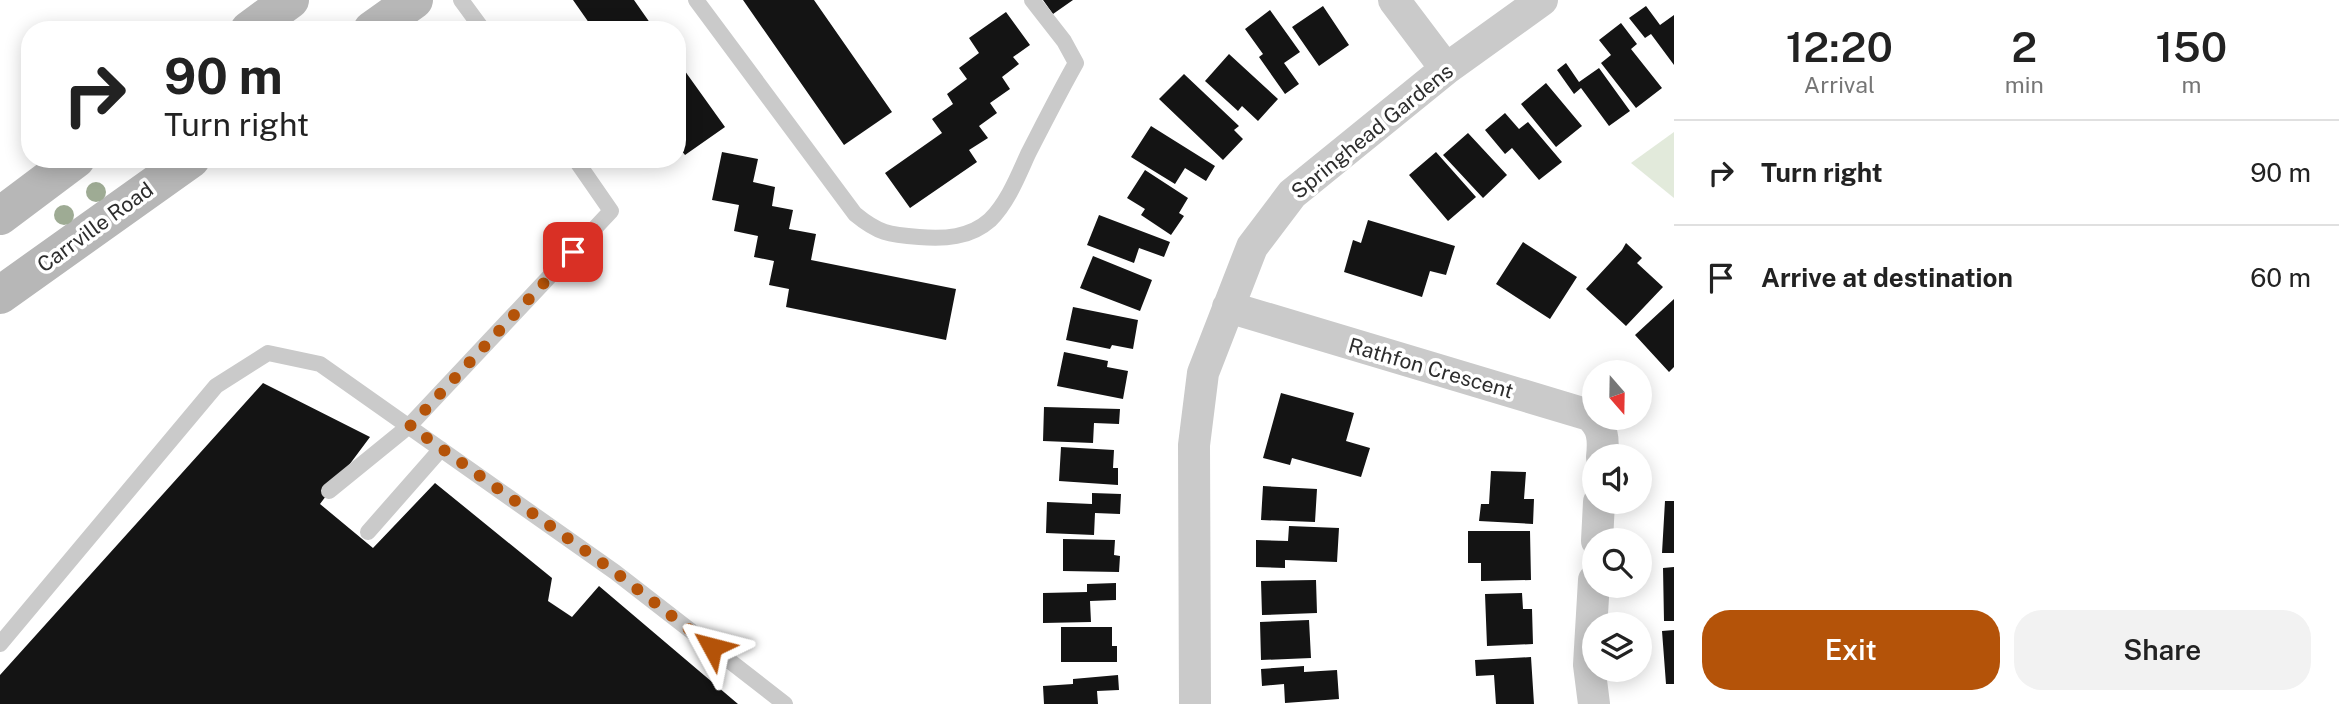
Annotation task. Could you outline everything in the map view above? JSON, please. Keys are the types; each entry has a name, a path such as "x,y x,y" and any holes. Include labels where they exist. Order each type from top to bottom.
{"main road":[{"path":"261,21 290,0"},
{"path":"385,21 414,0"},
{"path":"0,216 64,168"},
{"name":"Carrville Road","path":"0,295 178,168"}],"street":[{"path":"1394,0 1446,69"},
{"name":"Springhead Gardens","path":"1195,704 1194,445 1203,373 1252,247 1292,194 1446,69 1542,0"},
{"name":"Rathfon Crescent","path":"1228,307 1589,415 1599,423 1604,444"},
{"path":"1593,598 1589,665 1594,704"}],"lane":[{"path":"461,0 476,21"},
{"path":"696,0 855,214 873,230 948,239 967,233 989,221 1008,197 1076,63 1064,41 1032,0"},
{"path":"329,491 410,426 611,211 581,168"},
{"path":"0,644 216,386 268,353 320,364 615,572 785,704"},
{"path":"368,532 441,449"}],"green space":[{"path":"1674,132 1674,198 1631,163"}],"building":[{"path":"573,0 634,0 649,21 588,21"},
{"path":"743,0 814,0 892,112 844,145"},
{"path":"1043,0 1073,0 1053,14"},
{"path":"1323,6 1349,45 1319,66 1292,27"},
{"path":"1646,6 1660,25 1674,15 1674,65 1651,34 1645,38 1629,18"},
{"path":"1270,10 1300,52 1284,63 1299,84 1285,94 1259,57 1263,54 1245,29"},
{"path":"1006,12 1030,45 1013,57 1019,64 1002,77 1010,89 990,103 997,113 979,126 988,138 969,150 977,162 910,208 885,173 942,133 932,119 953,104 947,94 967,79 959,68 979,53 969,38"},
{"path":"1621,23 1637,44 1631,49 1662,88 1636,108 1601,63 1611,55 1599,40"},
{"path":"1229,54 1278,99 1258,121 1242,106 1238,111 1205,81"},
{"path":"1566,63 1579,82 1599,68 1630,111 1609,126 1581,88 1574,94 1557,70"},
{"path":"686,73 725,127 686,154"},
{"path":"1184,74 1239,126 1234,130 1243,139 1223,160 1159,99"},
{"path":"1546,83 1582,126 1556,147 1521,104"},
{"path":"1505,113 1519,129 1528,122 1562,162 1539,180 1512,148 1505,154 1485,130"},
{"path":"1151,126 1215,166 1206,181 1185,168 1175,184 1131,157"},
{"path":"1468,133 1507,175 1483,198 1443,155"},
{"path":"722,152 758,159 753,182 775,187 772,206 793,210 789,229 816,234 811,260 956,289 946,340 786,307 789,289 769,285 774,261 754,257 758,236 734,231 739,205 712,200"},
{"path":"1436,152 1476,197 1448,221 1409,175"},
{"path":"1145,170 1188,198 1179,213 1184,216 1171,235 1141,215 1145,209 1127,198"},
{"path":"1099,215 1170,242 1164,257 1139,248 1134,263 1087,245"},
{"path":"1368,220 1455,246 1446,275 1430,271 1422,297 1344,272 1353,240 1361,243"},
{"path":"1523,242 1577,277 1550,319 1496,284"},
{"path":"1626,243 1642,258 1637,263 1663,287 1626,326 1586,289"},
{"path":"1093,256 1152,280 1140,311 1080,288"},
{"path":"1674,299 1674,367 1669,372 1635,335"},
{"path":"1073,307 1138,320 1133,349 1112,345 1110,349 1066,340"},
{"path":"1064,352 1108,361 1107,367 1128,371 1123,399 1057,386"},
{"path":"263,383 370,437 320,504 373,548 435,483 552,578 548,601 572,617 599,586 738,704 0,704 0,675"},
{"path":"1281,393 1354,413 1346,441 1370,448 1361,477 1292,458 1290,465 1263,458"},
{"path":"1044,407 1120,409 1119,424 1094,423 1093,443 1043,441"},
{"path":"1061,447 1114,450 1113,468 1118,468 1118,485 1059,481"},
{"path":"1491,471 1526,472 1524,499 1534,499 1533,524 1479,521 1481,504 1489,504"},
{"path":"1263,486 1317,489 1315,522 1261,520"},
{"path":"1092,493 1121,494 1120,514 1095,513 1094,535 1046,533 1047,502 1092,504"},
{"path":"1665,501 1674,501 1674,553 1662,553"},
{"path":"1289,526 1339,528 1337,562 1285,560 1285,568 1256,567 1256,540 1288,541"},
{"path":"1468,531 1530,531 1531,580 1481,581 1481,563 1468,563"},
{"path":"1063,539 1115,540 1114,555 1120,556 1119,572 1063,571"},
{"path":"1674,567 1674,621 1664,621 1663,568"},
{"path":"1316,580 1317,613 1262,615 1261,581"},
{"path":"1116,583 1116,600 1090,601 1091,622 1043,623 1043,593 1087,592 1087,584"},
{"path":"1522,593 1523,609 1532,609 1533,644 1487,646 1485,594"},
{"path":"1309,620 1311,658 1261,660 1260,622"},
{"path":"1061,627 1112,627 1112,646 1117,646 1117,662 1061,662"},
{"path":"1674,630 1674,684 1666,684 1662,631"},
{"path":"1531,657 1534,704 1496,704 1494,675 1476,676 1475,660"},
{"path":"1304,666 1304,672 1337,670 1339,699 1285,703 1284,684 1262,686 1261,669"},
{"path":"1118,675 1119,690 1097,691 1098,704 1044,704 1043,686 1073,684 1073,679"}],"route":[{"path":"573,252 410,426 615,572 712,647"}]}
